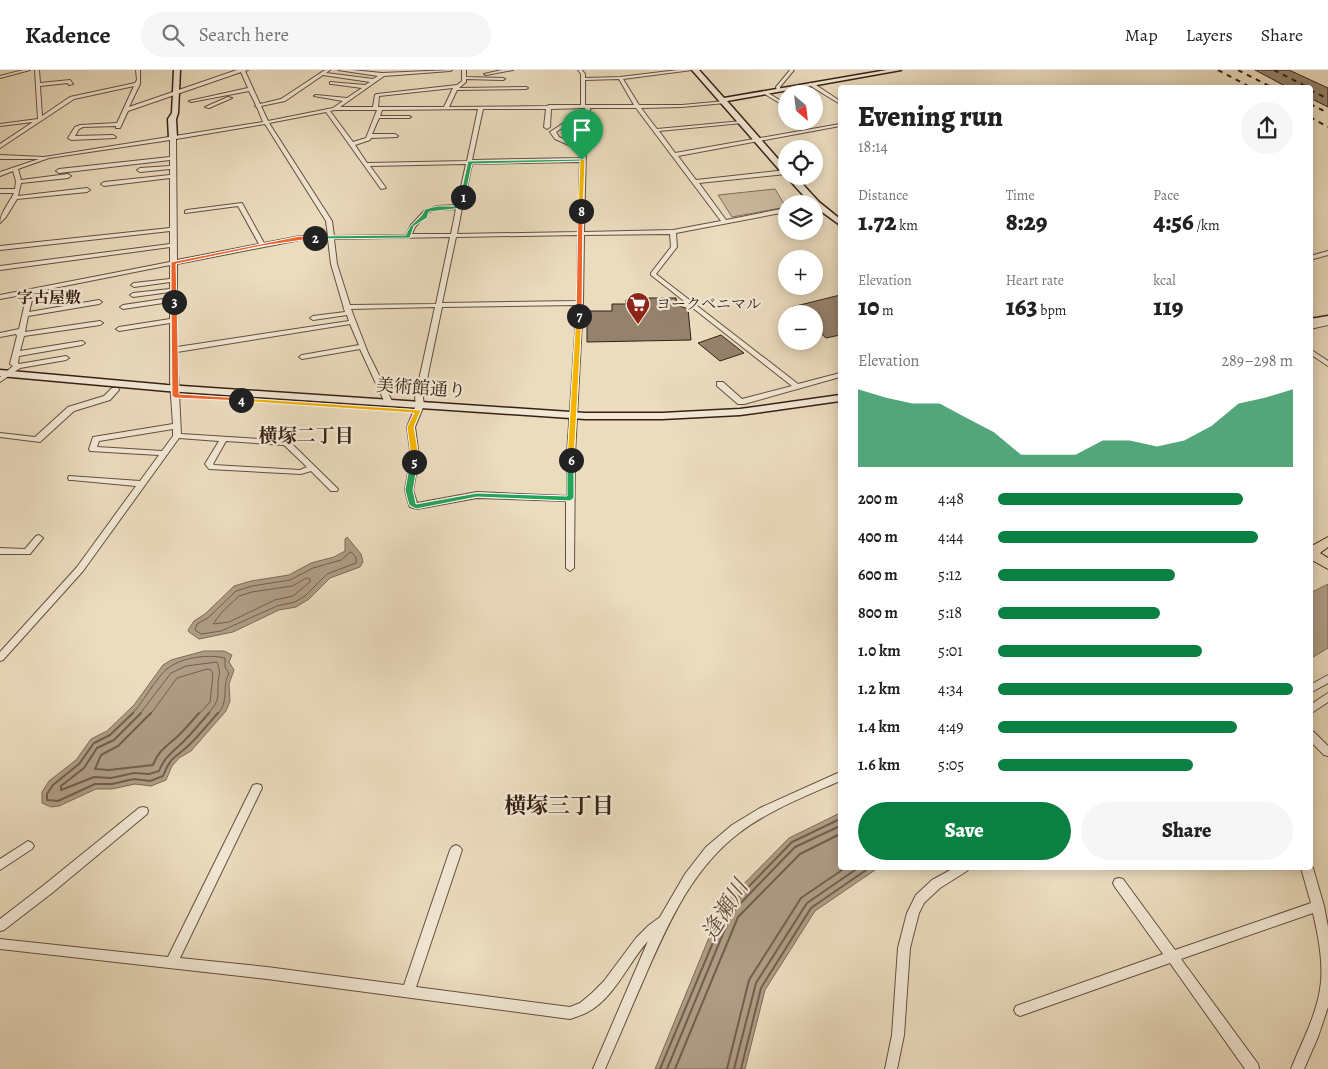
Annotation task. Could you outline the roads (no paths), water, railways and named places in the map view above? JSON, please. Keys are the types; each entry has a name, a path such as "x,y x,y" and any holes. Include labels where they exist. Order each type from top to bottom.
{"main road":[{"path":"1316,556 1328,541"}],"street":[{"path":"0,77 28,70"},
{"path":"37,70 39,119"},
{"path":"108,148 138,84 138,70"},
{"path":"170,70 173,94"},
{"path":"0,658 80,569 177,436 174,350 173,138 172,119 168,114 177,70"},
{"path":"126,110 244,70 251,92 266,122 329,221 334,264 348,310 362,347 389,403"},
{"path":"257,106 283,100 328,70"},
{"path":"340,70 383,75 450,70"},
{"path":"335,109 390,70"},
{"path":"446,107 456,87 464,78 464,70"},
{"path":"486,74 511,70"},
{"path":"570,568 571,454 580,303 583,148 558,138 553,132 567,123 589,121 585,106 583,74 580,70"},
{"path":"583,79 620,78 690,70"},
{"path":"695,70 778,163"},
{"path":"779,85 792,70"},
{"path":"806,85 898,70"},
{"path":"322,74 375,81"},
{"path":"464,78 504,80"},
{"path":"620,78 637,106 725,222"},
{"path":"37,85 70,81 71,84"},
{"path":"332,82 366,86"},
{"path":"0,146 72,98 138,84"},
{"path":"811,84 838,102"},
{"path":"352,144 368,139 377,117 377,95 456,87 526,88"},
{"path":"0,157 48,157 173,138 335,109 682,106 724,101 778,90"},
{"path":"191,101 251,92"},
{"path":"207,107 251,92"},
{"path":"765,92 778,101"},
{"path":"316,96 348,100"},
{"path":"547,127 549,106"},
{"path":"481,107 419,398 419,408 411,427 415,457 409,490 413,505 477,495 570,498"},
{"path":"328,110 384,188"},
{"path":"377,117 409,117"},
{"path":"0,125 39,119"},
{"path":"657,130 742,122"},
{"path":"112,137 71,138 77,128 82,126 119,124"},
{"path":"823,128 838,125"},
{"path":"674,155 814,130"},
{"path":"369,136 395,136"},
{"path":"0,174 48,157"},
{"path":"59,171 173,158"},
{"path":"368,164 582,160"},
{"path":"140,170 173,166"},
{"path":"0,220 14,198 18,182 18,172 15,169"},
{"path":"696,182 778,173"},
{"path":"18,182 84,174"},
{"path":"104,184 173,176"},
{"path":"798,185 806,195"},
{"path":"14,198 87,190"},
{"path":"0,191 16,191"},
{"path":"187,212 240,204 262,244"},
{"path":"0,206 10,206"},
{"path":"408,236 412,226 425,216 427,211 437,208 461,207"},
{"path":"823,211 838,222"},
{"path":"0,298 262,244 300,238 673,232 778,212"},
{"path":"0,248 174,229"},
{"path":"673,232 674,247 653,274 796,386"},
{"path":"0,268 174,245"},
{"path":"1313,257 1328,253"},
{"path":"134,285 174,280"},
{"path":"133,295 174,290"},
{"path":"18,366 14,364 31,291"},
{"path":"123,307 174,299"},
{"path":"25,315 99,302"},
{"path":"313,318 348,310 440,304 580,303"},
{"path":"1313,316 1328,313"},
{"path":"1313,322 1328,319"},
{"path":"118,329 174,320"},
{"path":"174,350 353,322"},
{"path":"0,335 100,323"},
{"path":"1313,326 1328,323"},
{"path":"16,354 82,343"},
{"path":"302,356 362,347"},
{"path":"1313,354 1328,366"},
{"path":"2,377 18,366 66,358"},
{"path":"1313,358 1328,366"},
{"path":"720,384 741,402 838,376"},
{"name":"美術館通り","path":"2,377 175,392 645,423 710,421 779,415 838,405"},
{"name":"美術館通り","path":"2,377 115,390 389,403 419,408"},
{"path":"0,436 37,440 71,409 107,398 115,390"},
{"name":"美術館通り","path":"574,419 740,412 838,398"},
{"path":"164,454 93,450 96,440 176,426"},
{"path":"177,436 286,443 334,490"},
{"path":"224,439 209,464 212,467 302,472 312,468"},
{"path":"72,478 143,484"},
{"path":"0,551 27,552 39,538"},
{"path":"1313,687 1328,679"},
{"path":"1313,708 1328,698"},
{"path":"1313,739 1328,752"},
{"path":"599,1069 626,1004 675,898 694,871 722,839 739,826 773,807 838,777"},
{"path":"172,962 256,788"},
{"path":"0,926 143,811"},
{"path":"0,865 28,846"},
{"path":"408,991 456,850"},
{"path":"891,1069 898,1034 904,948 913,912 920,900 936,884 960,870"},
{"path":"1297,1069 1319,1020 1327,980 1326,947 1318,906 1308,870"},
{"path":"1119,883 1254,1069"},
{"path":"1020,1010 1318,906"},
{"path":"0,944 172,962 570,1013 578,1011 597,998 649,931 665,920"}],"water":[{"path":"347,537 361,554 363,562 360,567 330,578 309,599 296,607 279,610 233,632 199,639 189,632 188,630 194,621 205,614 234,586 251,581 289,575 311,563 334,557 345,551 345,539"},
{"path":"1328,584 1328,648 1313,657 1313,592"},
{"path":"204,651 224,651 232,655 229,662 234,670 229,684 230,701 226,711 191,751 179,758 172,766 166,780 151,786 135,784 112,789 96,789 59,806 51,807 42,803 42,792 49,781 76,760 91,739 107,731 134,705 163,665 171,660"},
{"name":"逢瀬川","path":"838,814 838,870 875,870 815,911 765,990 745,1069 655,1069 722,906 789,838"}],"railway":[{"path":"1218,70 1246,85"},
{"path":"1238,70 1267,85"},
{"path":"1274,70 1303,85"},
{"path":"1313,92 1328,99"},
{"path":"1313,106 1328,113"},
{"path":"1313,119 1328,127"}],"place":[{"name":"ヨークベニマル","path":"638,325"}],"district":[{"name":"字古屋敷","path":"49,298"},
{"name":"横塚二丁目","path":"306,436"},
{"name":"横塚三丁目","path":"559,806"}]}
